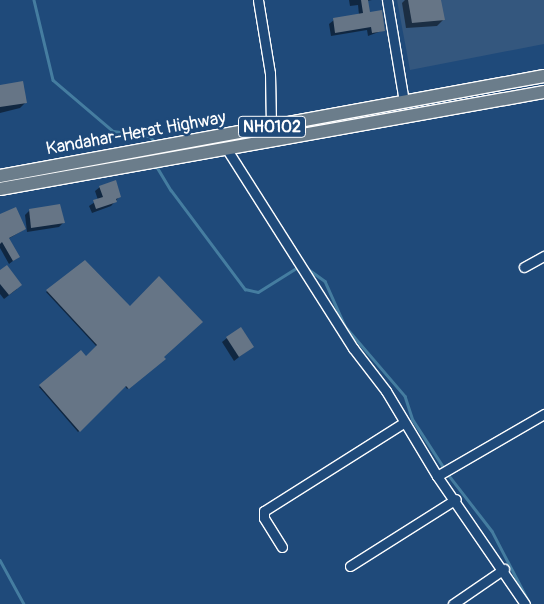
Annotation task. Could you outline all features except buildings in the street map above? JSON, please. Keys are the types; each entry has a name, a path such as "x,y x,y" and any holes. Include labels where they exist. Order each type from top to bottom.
{"highway":[{"name":"Kandahar-Herat Highway","path":"0,189 225,142 271,127 544,76"},
{"name":"Kandahar-Herat Highway","path":"0,176 455,108 544,92"},
{"path":"451,93 455,108"}],"street":[{"path":"258,0 270,73 271,127"},
{"path":"387,0 404,102"},
{"path":"225,142 301,268 353,348 386,392 403,423 442,473 456,500 526,604"},
{"path":"524,267 544,256"},
{"path":"442,473 544,414"},
{"path":"282,546 264,518 264,511 403,423"},
{"path":"350,566 456,500"},
{"path":"453,604 504,569"}],"shaded area":[{"path":"397,0 544,0 544,44 410,70"}],"waterway":[{"path":"34,0 53,80 113,131 150,136 153,140"},
{"path":"157,167 171,190 245,289 258,292 298,267"},
{"path":"307,268 325,281 345,326 405,396 413,420 444,468"},
{"path":"447,473 492,531 530,604"},
{"path":"0,560 24,604"}]}
